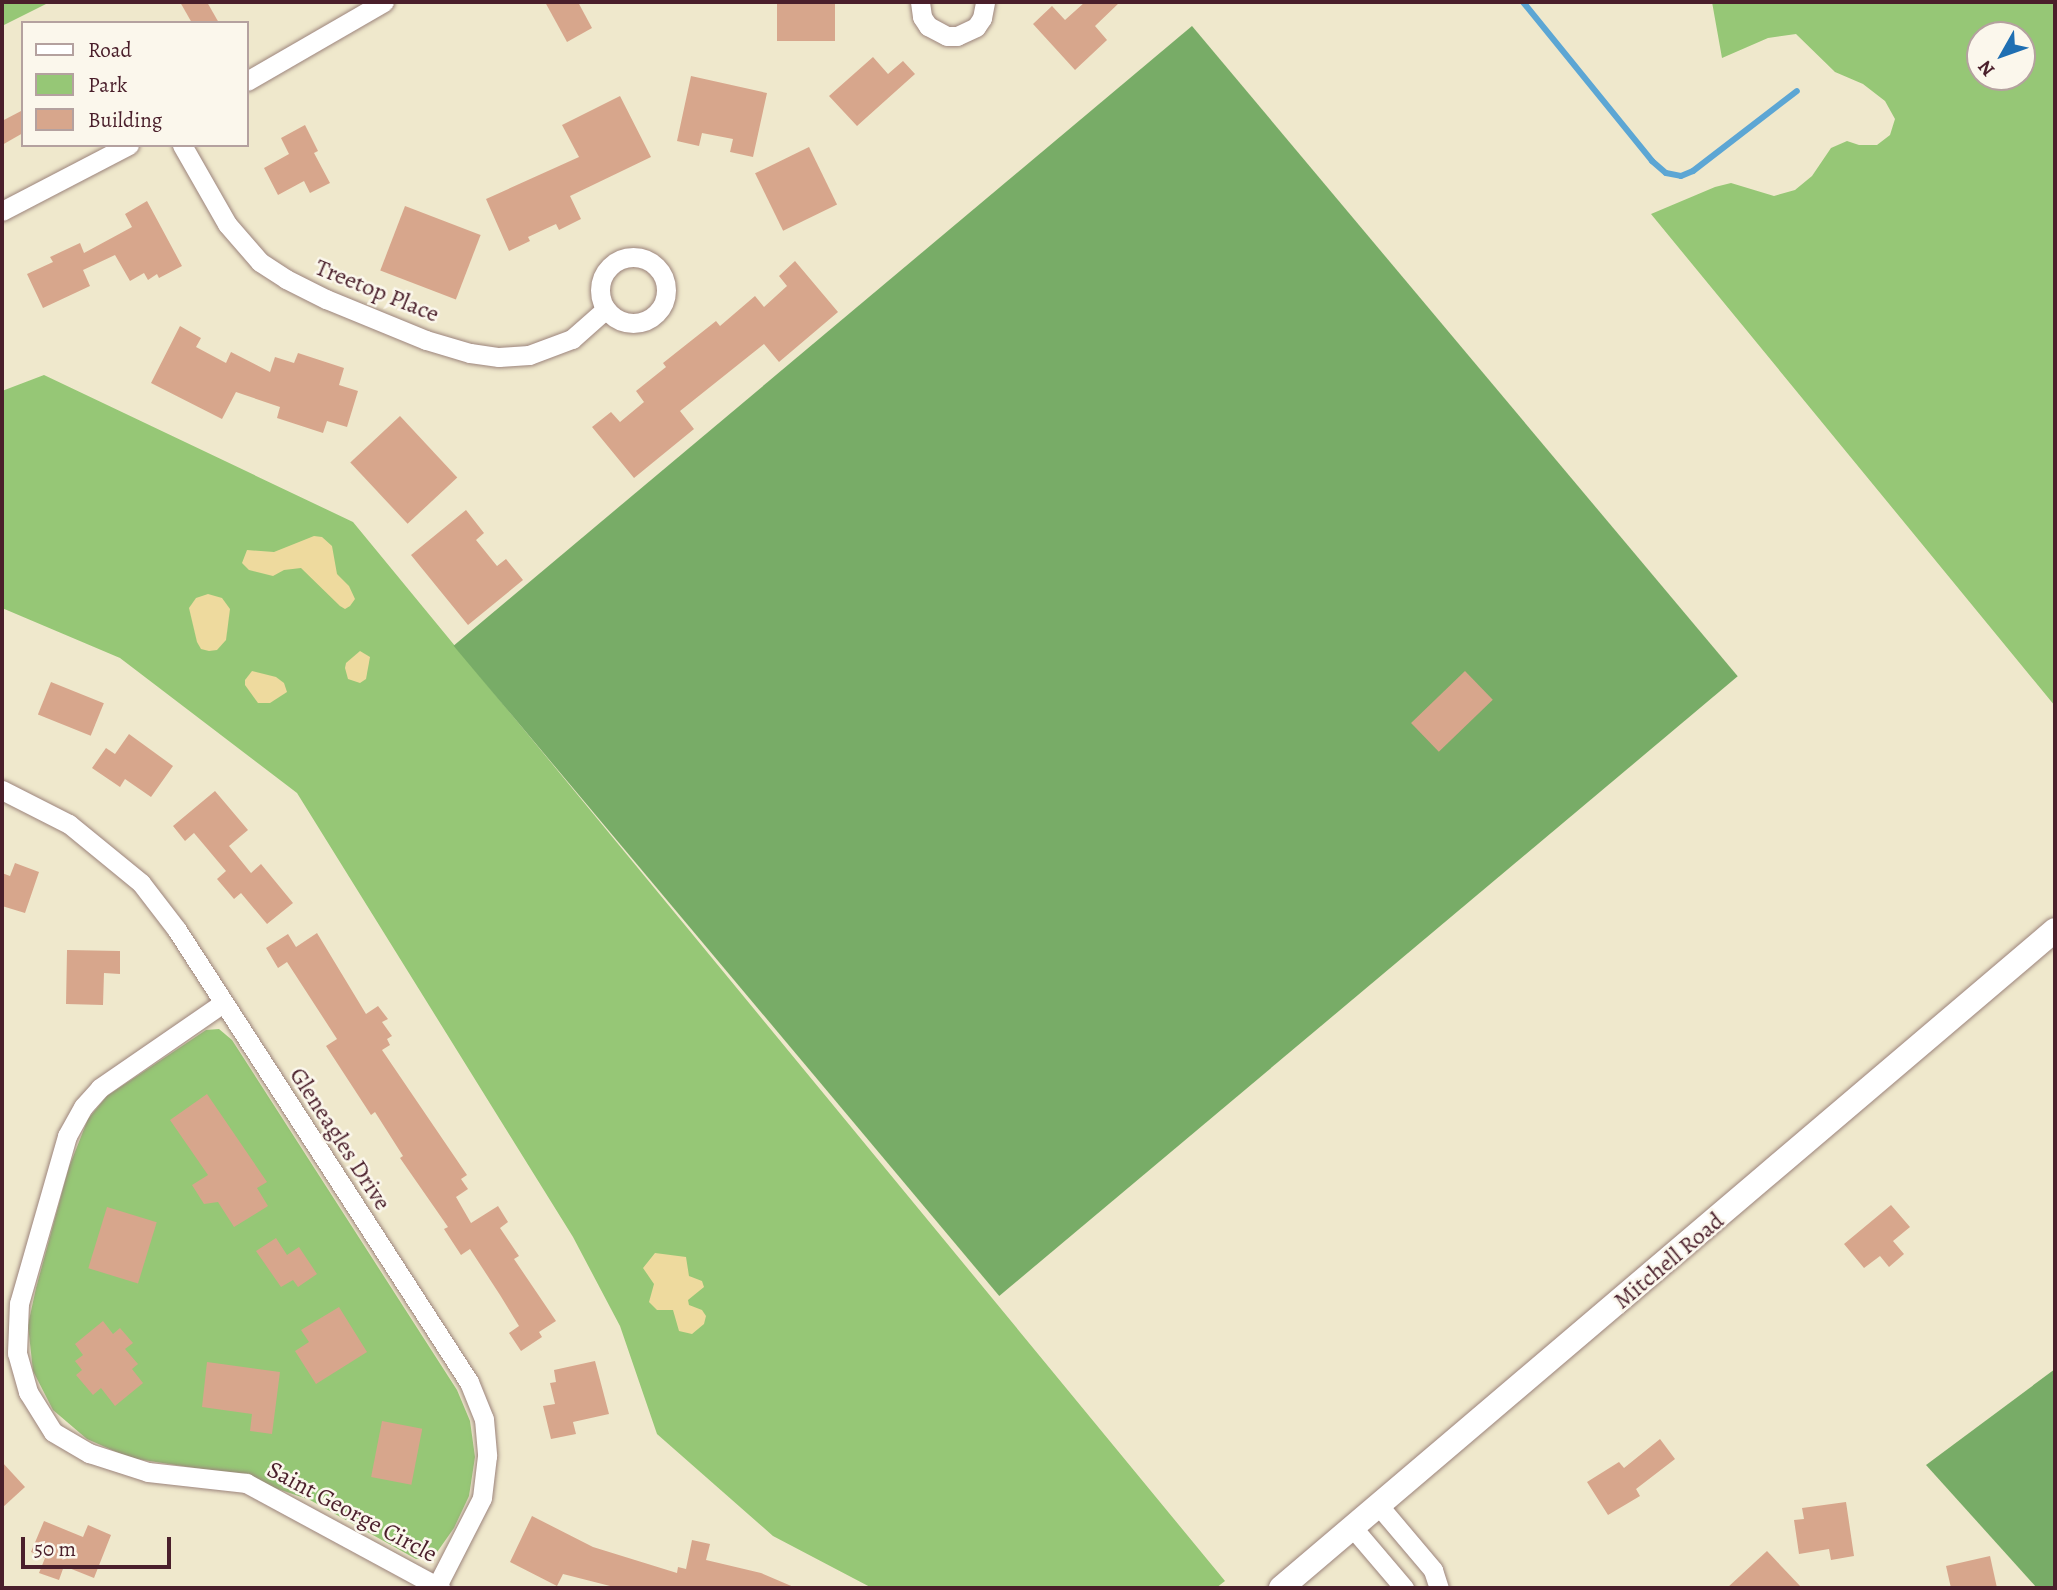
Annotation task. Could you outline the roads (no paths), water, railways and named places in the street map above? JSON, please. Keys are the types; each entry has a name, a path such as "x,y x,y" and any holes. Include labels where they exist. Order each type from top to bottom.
{"street":[{"path":"248,80 384,2"},
{"path":"920,2 922,17 928,26 947,36 957,36 976,27 982,18 985,2"},
{"path":"2,211 125,147"},
{"name":"Treetop Place","path":"183,147 227,224 260,262 286,279 326,299 426,340 470,353 499,357 529,355 572,339 606,309"},
{"name":"Gleneagles Drive","path":"2,790 69,824 141,883 177,930 469,1382 484,1419 487,1456 482,1498 439,1587"},
{"name":"Mitchell Road","path":"1281,1588 2055,930"},
{"name":"Saint George Circle","path":"223,1003 100,1088 83,1107 67,1136 19,1303 17,1353 29,1392 53,1432 89,1453 148,1472 246,1483 439,1587"},
{"path":"1379,1506 1433,1570 1439,1588"},
{"path":"1353,1528 1404,1588"}],"waterway":[{"path":"1523,2 1652,161 1666,173 1681,176 1693,171 1797,91"}]}
